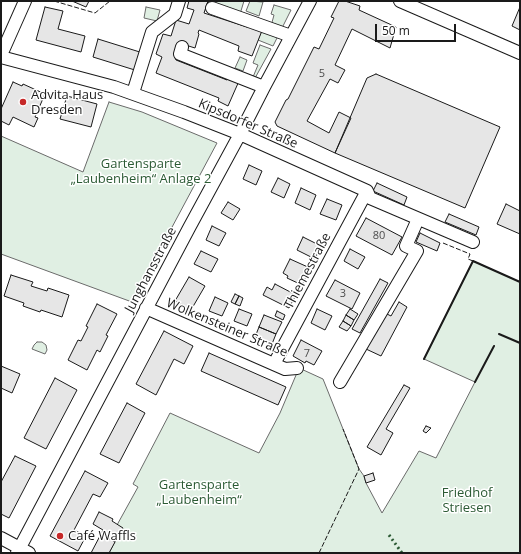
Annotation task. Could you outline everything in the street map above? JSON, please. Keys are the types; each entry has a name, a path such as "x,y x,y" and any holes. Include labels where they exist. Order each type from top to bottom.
{"street":[{"path":"1,56 25,1"},
{"path":"133,93 152,32 175,14 179,1"},
{"name":"Junghansstraße","path":"22,551 146,308 310,1"},
{"path":"400,1 520,52"},
{"path":"212,8 291,36"},
{"path":"182,47 180,54 264,87"},
{"name":"Kipsdorfer Straße","path":"1,56 133,93 240,134 367,191 370,198 473,242"},
{"name":"Thiemestraße","path":"274,364 367,191"},
{"path":"340,382 416,251 406,246 418,218"},
{"name":"Wolkensteiner Straße","path":"146,308 285,369 297,368"},
{"path":"1,538 22,551"}],"green space":[{"path":"216,1 244,1 240,14 215,6"},
{"path":"250,1 263,2 259,16 246,11"},
{"path":"274,5 291,10 281,30 271,26 274,15 271,14"},
{"path":"146,7 160,10 157,21 144,18"},
{"path":"263,28 279,34 273,46 258,40"},
{"path":"260,45 271,49 254,80 253,77 258,65 253,63"},
{"path":"240,57 247,60 243,71 235,68"},
{"name":"Gartensparte „Laubenheim“ Anlage 2","path":"109,102 142,112 217,143 132,302 1,254 1,136 83,172"},
{"path":"473,261 520,282 520,553 109,553 122,528 117,525 138,487 133,484 170,413 259,453 280,413 299,368 323,379 359,469 382,513 419,451 436,458 475,382 424,359"},
{"path":"37,342 42,342 46,345 47,350 45,354 32,349"}],"building":[{"path":"72,1 89,1 86,7"},
{"path":"189,1 208,1 204,13 247,27 248,23 263,28 252,56 238,51 239,46 199,30 195,48 179,43 175,58 176,60 227,80 228,77 239,81 228,106 218,101 219,98 156,73 162,57 156,54 163,34 171,36 176,20 189,24 194,10 187,8"},
{"path":"339,1 345,1 360,6 359,10 396,27 390,48 352,29 335,65 345,70 338,83 330,79 307,121 329,133 339,112 351,118 335,153 277,126 275,122 314,47 319,49 334,18 331,17"},
{"path":"45,7 63,11 58,29 85,36 81,52 36,40"},
{"path":"520,7 520,30 512,26"},
{"path":"98,39 143,53 138,71 93,57"},
{"path":"376,74 500,127 465,208 335,153 367,78"},
{"name":"Advita Haus Dresden","path":"13,82 22,86 23,84 45,94 35,117 38,118 34,127 13,117 9,125 1,121 1,109"},
{"path":"67,96 97,104 91,127 60,119"},
{"path":"249,165 262,171 256,185 243,179"},
{"path":"278,178 290,184 284,198 271,192"},
{"path":"377,183 407,197 404,205 373,191"},
{"path":"301,188 316,195 310,210 295,203"},
{"path":"327,199 342,205 336,220 320,214"},
{"path":"228,202 240,209 233,220 221,213"},
{"path":"506,204 520,211 520,234 497,224"},
{"path":"449,214 479,227 476,235 445,222"},
{"path":"366,218 402,237 392,255 356,236"},
{"path":"212,226 226,233 219,246 206,240"},
{"path":"420,233 440,243 437,251 416,242"},
{"path":"303,237 321,246 315,259 297,250"},
{"path":"350,249 365,257 358,269 344,261"},
{"path":"201,251 218,259 211,272 194,264"},
{"path":"290,259 310,268 302,285 287,278 288,276 283,273"},
{"path":"11,275 33,282 31,286 47,291 48,288 69,295 62,317 23,306 24,303 4,296"},
{"path":"189,277 205,286 191,310 175,301"},
{"path":"380,279 388,283 360,333 352,329"},
{"path":"335,280 360,293 352,309 326,296"},
{"path":"275,284 296,295 289,308 263,295 267,287 272,290"},
{"path":"235,294 239,296 235,304 231,302"},
{"path":"239,296 243,298 240,306 235,304"},
{"path":"215,297 228,303 222,316 209,311"},
{"path":"399,302 407,307 381,356 366,349 385,313 391,316"},
{"path":"97,304 117,314 106,335 108,336 100,352 97,350 87,370 68,360 78,340 81,341 88,327 86,326"},
{"path":"239,309 252,314 247,326 234,321"},
{"path":"317,309 332,316 325,330 311,323"},
{"path":"350,309 358,314 354,320 346,315"},
{"path":"277,311 285,315 283,320 275,316"},
{"path":"264,315 282,322 276,334 259,327"},
{"path":"346,315 354,320 351,326 343,321"},
{"path":"343,321 351,326 347,331 339,327"},
{"path":"259,327 276,334 272,344 255,337"},
{"path":"164,331 193,346 184,364 174,359 156,395 136,384"},
{"path":"301,340 322,351 314,365 306,361 305,363 293,356"},
{"path":"209,353 286,387 278,405 201,371"},
{"path":"1,366 20,374 12,393 1,388"},
{"path":"55,378 77,390 46,449 24,438"},
{"path":"404,385 410,388 386,429 393,433 381,455 367,447"},
{"path":"127,403 145,413 119,463 100,454"},
{"path":"426,426 431,428 426,433 423,431"},
{"path":"15,456 36,466 9,518 1,514 1,482"},
{"path":"85,471 108,483 100,497 93,494 74,530 86,536 78,551 50,536"},
{"path":"373,473 375,480 366,483 364,476"},
{"path":"99,512 113,519 112,521 123,528 115,542 101,534 103,530 93,524"},
{"path":"101,534 115,542 109,553 91,553"}],"hedge":[{"path":"389,535 402,553"}],"fence":[{"path":"54,1 95,13 110,1"},
{"path":"443,243 470,254 468,259 473,261"},
{"path":"319,553 359,469 343,429"}],"wall":[{"path":"424,359 473,261 520,282"},
{"path":"499,334 520,343"},
{"path":"475,382 494,346"}],"place":[{"name":"Advita Haus Dresden","path":"23,102"},
{"name":"Café Waffls","path":"60,536"}],"park label":[{"name":"Gartensparte „Laubenheim“","path":"199,492"},
{"name":"Friedhof Striesen","path":"467,500"}]}
